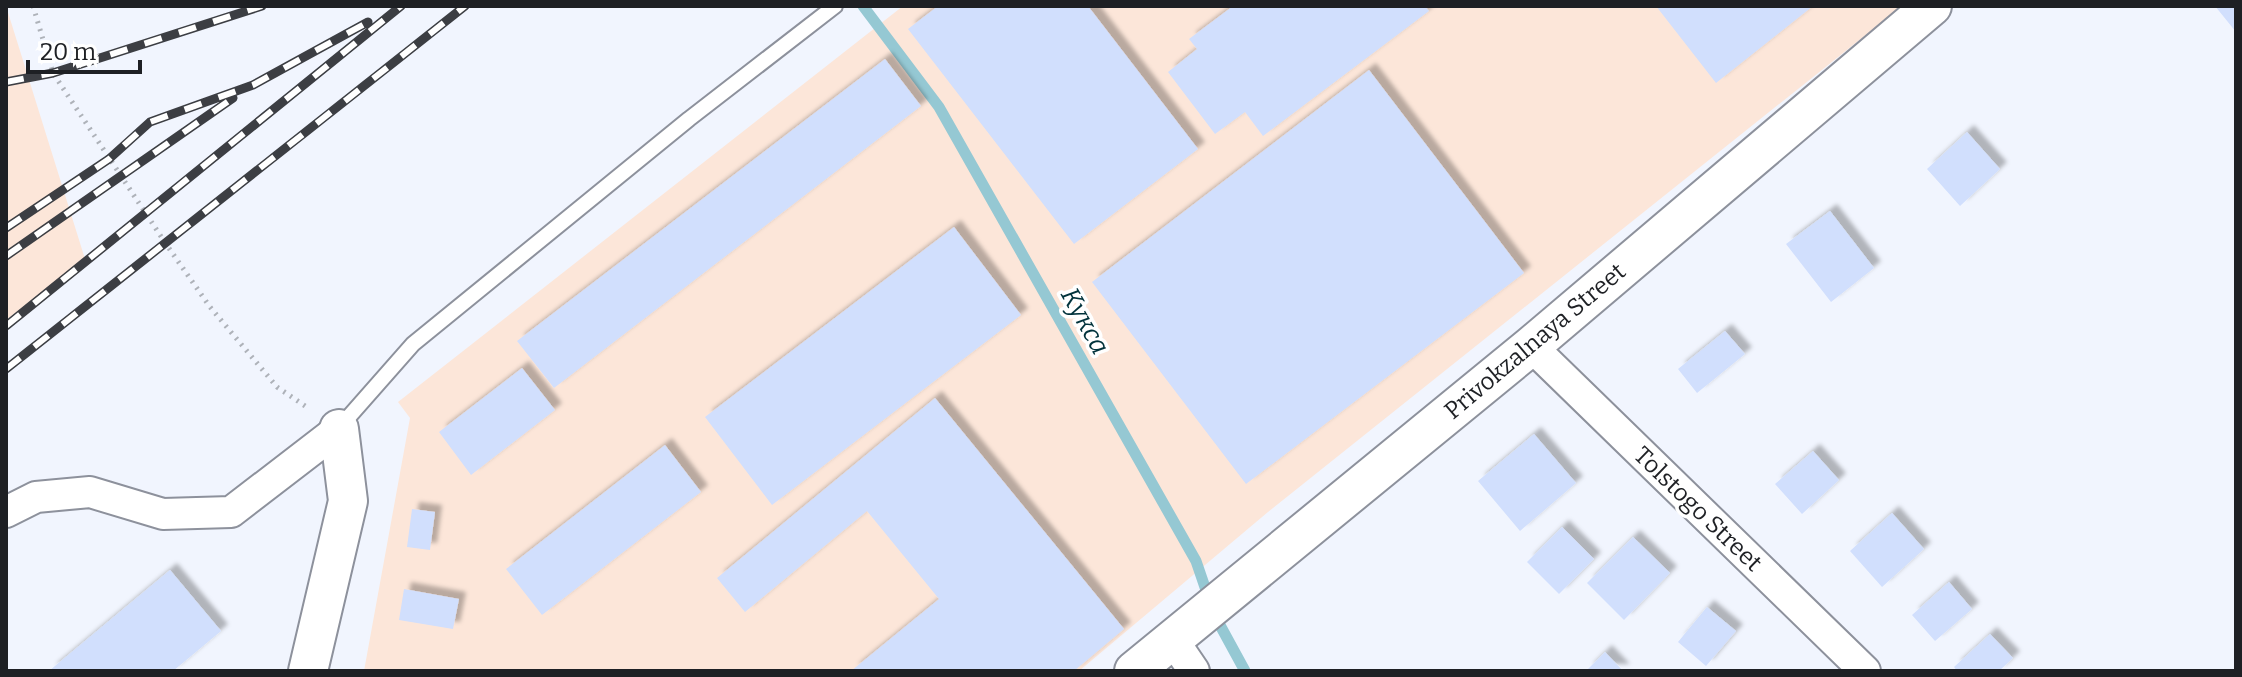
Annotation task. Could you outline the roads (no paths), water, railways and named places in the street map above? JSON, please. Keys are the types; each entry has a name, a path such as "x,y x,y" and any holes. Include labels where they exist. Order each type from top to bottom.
{"street":[{"name":"Privokzalnaya Street","path":"1134,671 1182,628 1531,346 1932,6"},
{"name":"Tolstogo Street","path":"1531,346 1865,671"},
{"path":"6,512 36,497 90,492 163,514 231,512 339,429"},
{"path":"308,671 348,501 339,429"},
{"path":"1182,628 1194,671"}],"lane":[{"path":"339,429 413,344 689,119 835,6"}],"waterway":[{"name":"Кукса","path":"863,6 939,107 1196,561 1209,599"},
{"name":"Кукса","path":"1215,616 1245,671"}],"railway":[{"path":"6,82 53,73 262,6"},
{"path":"6,326 401,6"},
{"path":"6,369 465,6"},
{"path":"6,228 109,159 150,122 253,85 368,22"},
{"path":"6,256 233,98"}]}
